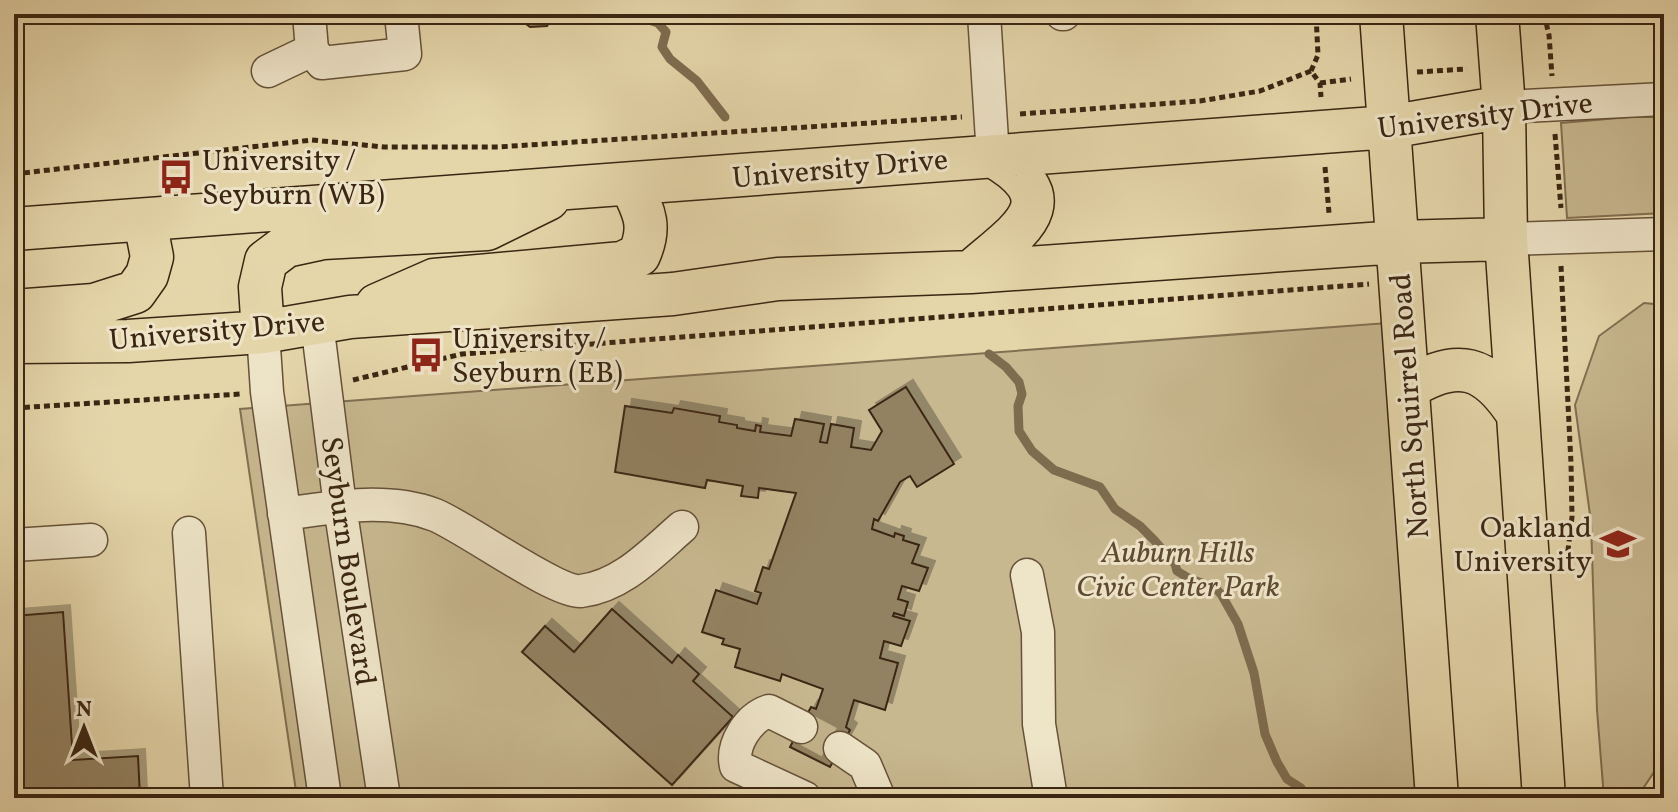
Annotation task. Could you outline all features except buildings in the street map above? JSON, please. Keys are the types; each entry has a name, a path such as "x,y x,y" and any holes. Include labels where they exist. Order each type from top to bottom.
{"main road":[{"name":"North Squirrel Road","path":"1381,14 1437,798"},
{"path":"1497,14 1504,107 1506,239 1544,798"},
{"name":"University Drive","path":"14,229 631,185 992,136 1389,127 1504,107"},
{"path":"971,272 1023,226 1032,211 1033,195 1027,182 992,136"},
{"path":"334,320 434,280 622,263 639,255 647,238 644,213 631,185"},
{"path":"263,332 260,287 266,261 286,246 323,238 487,229 566,190"},
{"path":"14,311 94,305 135,292 147,275 152,257 145,221"},
{"name":"University Drive","path":"14,342 128,341 263,332 334,320 673,294 778,279 971,272 1398,242 1506,239"},
{"path":"1408,388 1441,372 1459,370 1476,373 1492,381 1517,413"}],"street":[{"path":"309,14 312,50 322,63 405,54 401,14"},
{"path":"984,14 992,136"},
{"path":"268,71 312,50"},
{"name":"University Drive","path":"1504,107 1664,99"},
{"name":"University Drive","path":"1506,239 1664,234"},
{"name":"Seyburn Boulevard","path":"334,320 323,387 384,798"},
{"name":"Seyburn Boulevard","path":"263,332 267,392 325,798"},
{"path":"284,514 340,506 395,507 435,515 550,581 578,592 620,579 682,527"},
{"path":"189,533 207,798"},
{"path":"14,545 91,540"},
{"path":"1027,575 1038,632 1039,724 1051,798"},
{"path":"801,727 769,711 758,714 738,741 733,754 736,766 805,798"},
{"path":"840,748 865,765 879,798"}],"path":[{"path":"14,174 312,140 384,147 498,147 992,136 1260,91 1311,71 1316,65 1316,14"},
{"path":"1544,14 1553,81"},
{"path":"1412,73 1473,69"},
{"path":"1311,71 1320,83"},
{"path":"1554,122 1562,217"},
{"path":"1324,158 1328,203"},
{"path":"1561,264 1571,463 1572,517 1567,580"},
{"path":"323,387 462,354 1357,286"},
{"path":"14,408 267,392"}],"green space":[{"path":"1664,117 1664,213 1567,218 1561,123"},
{"path":"1644,303 1664,305 1664,757 1640,793 1633,798 1604,798 1597,710 1591,522 1575,405 1599,336"},
{"name":"Auburn Hills Civic Center Park","path":"1387,323 1433,798 297,798 240,409"}],"waterway":[{"path":"630,14 658,23 666,32 662,47 670,59 697,81 725,117"},
{"path":"989,354 1019,382 1022,394 1018,406 1019,431 1032,451 1054,470 1100,487 1115,509 1154,540 1175,564 1177,571 1214,587 1221,594 1238,624 1254,673 1265,734 1287,779 1301,788 1305,796"}],"tunnel":[{"path":"801,727 840,748"}],"place":[{"name":"University / Seyburn (WB)","path":"176,177"},
{"name":"University / Seyburn (EB)","path":"426,355"},
{"name":"Oakland University","path":"1618,544"}]}
